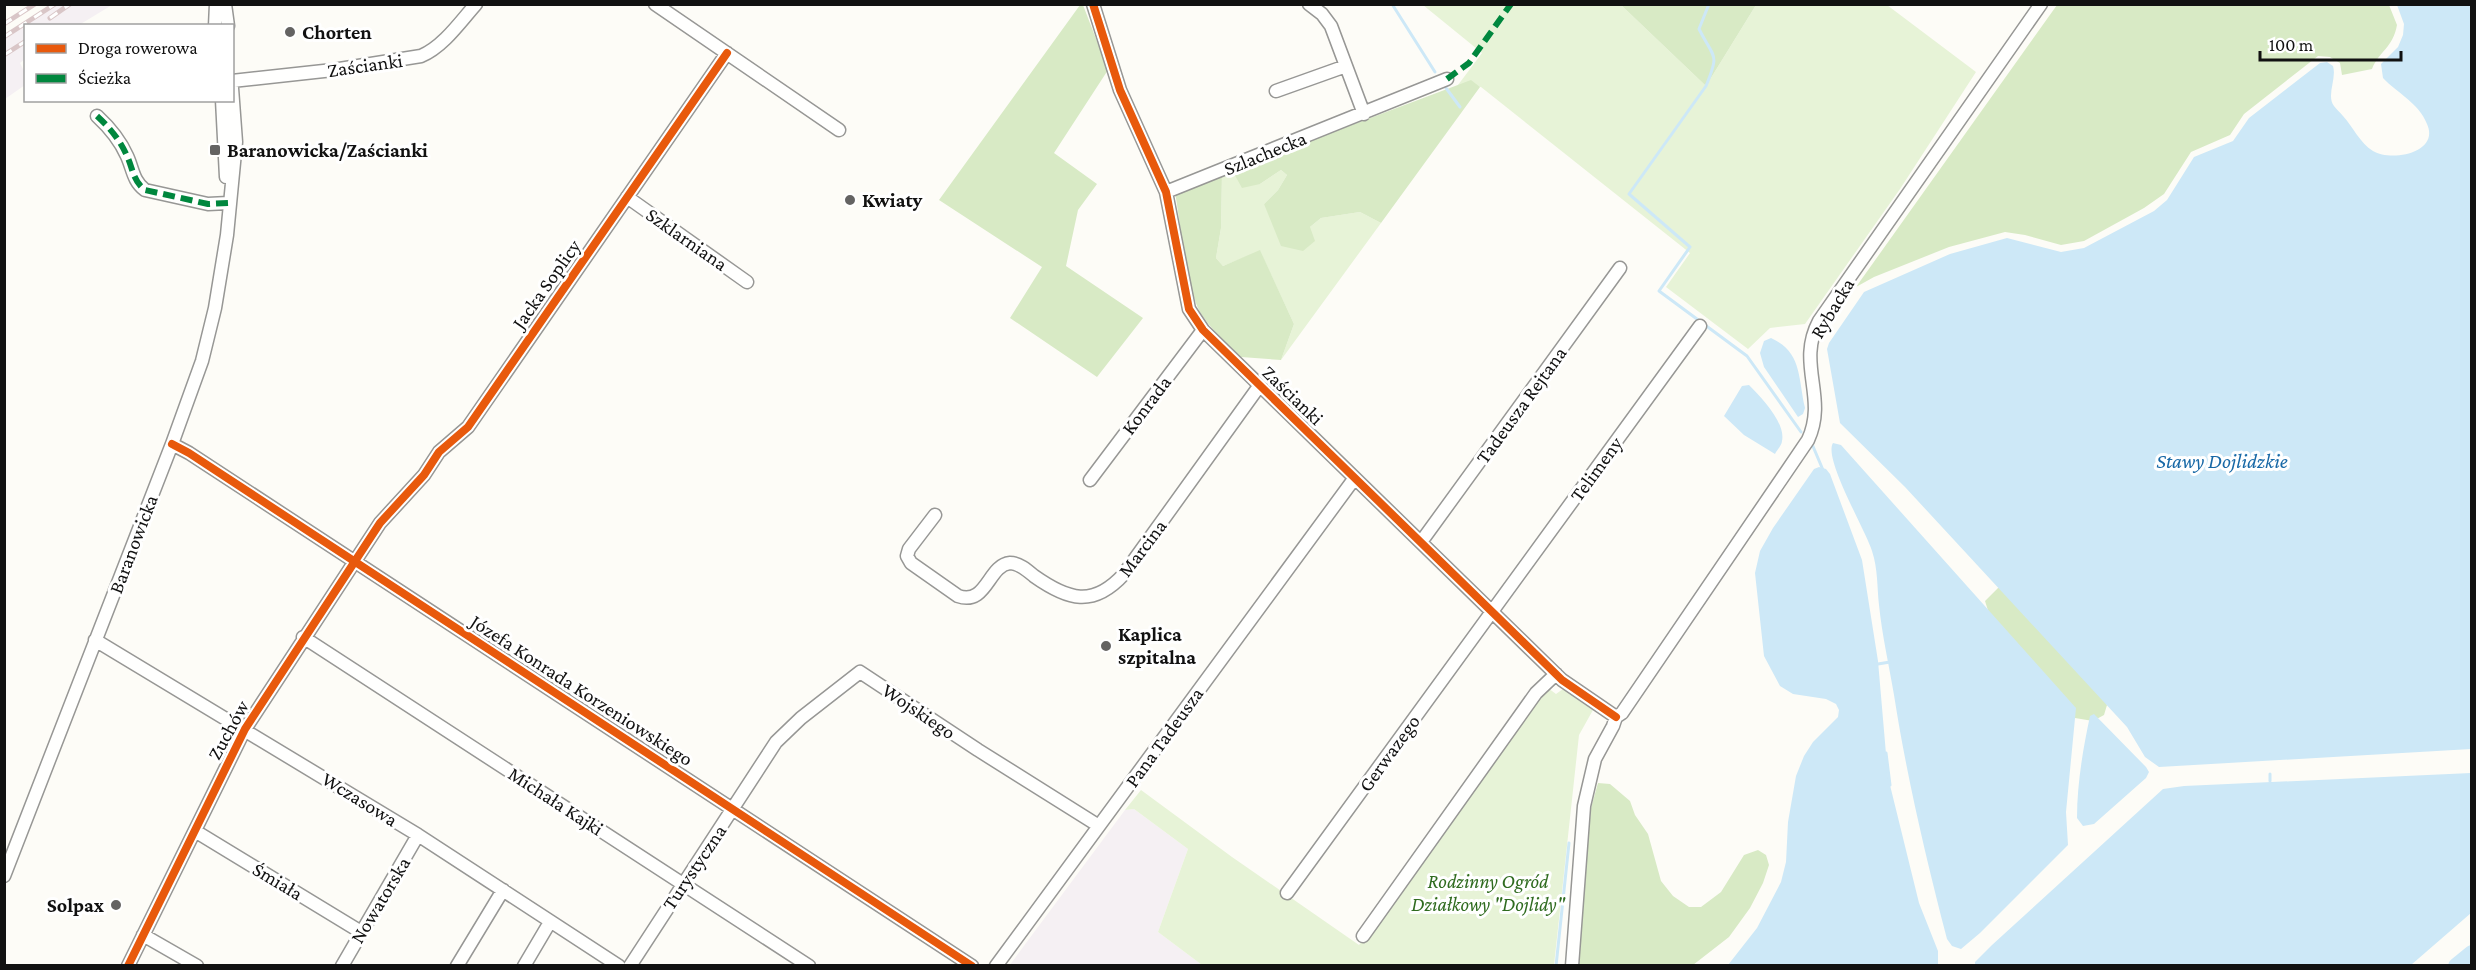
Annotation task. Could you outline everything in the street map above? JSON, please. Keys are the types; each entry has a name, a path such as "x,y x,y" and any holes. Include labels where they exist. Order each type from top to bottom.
{"street":[{"path":"215,24 216,4"},
{"path":"225,4 228,24"},
{"name":"Zaścianki","path":"234,81 333,70 421,56 442,41 476,4"},
{"path":"655,4 839,130"},
{"name":"Zaścianki","path":"1093,4 1120,90 1166,192 1189,309 1203,330 1556,674 1616,717"},
{"path":"1309,4 1322,14 1331,26 1365,114"},
{"name":"Rybacka","path":"1572,966 1584,806 1595,759 1616,717 1622,713 1808,440 1816,416 1809,350 1812,335 1820,321 2041,4"},
{"name":"Jacka Soplicy","path":"380,523 424,475 439,452 468,427 727,53"},
{"path":"1276,91 1346,66"},
{"name":"Szlachecka","path":"1166,192 1365,114 1447,79"},
{"name":"Baranowicka","path":"222,102 228,203"},
{"name":"Baranowicka","path":"4,876 202,361 222,272 236,142 233,102"},
{"path":"98,116 114,132 128,156 137,184 145,190 208,204 228,203"},
{"name":"Szklarniana","path":"627,197 747,282"},
{"name":"Tadeusza Rejtana","path":"1421,542 1620,268"},
{"name":"Telimeny","path":"1491,613 1700,326"},
{"name":"Konrada","path":"1090,480 1203,330"},
{"name":"Marcina","path":"935,515 909,549 907,556 911,563 958,596 972,597 999,569 1011,563 1018,565 1051,588 1071,597 1086,598 1102,592 1115,584 1124,574 1260,385"},
{"name":"Józefa Konrada Korzeniowskiego","path":"172,444 734,808 972,966"},
{"name":"Pana Tadeusza","path":"996,966 1354,479"},
{"name":"Zuchów","path":"128,966 245,729 303,637 380,523"},
{"name":"Gerwazego","path":"1287,893 1491,613"},
{"name":"Michała Kajki","path":"303,637 808,966"},
{"name":"Wczasowa","path":"95,640 418,835 619,966"},
{"name":"Wojskiego","path":"758,769 776,742 789,729 860,672 1099,826"},
{"path":"1363,936 1536,693 1556,674"},
{"name":"Turystyczna","path":"630,966 758,769"},
{"name":"Śmiała","path":"195,831 361,932"},
{"name":"Nowatorska","path":"342,966 418,835"},
{"path":"457,966 503,890"},
{"path":"524,966 550,922"},
{"path":"143,935 197,966"}],"shaded area":[{"path":"51,5 112,5 81,24 24,24 24,60 20,63 24,71 24,86 5,99 5,34"},
{"path":"1134,809 1188,849 1158,932 1202,965 1009,966 1125,810"}],"green space":[{"path":"1080,5 1083,5 1108,70 1054,153 1097,184 1078,210 1066,266 1143,318 1097,377 1010,318 1042,267 939,200"},
{"path":"1423,5 1621,5 1706,86 1756,5 1887,5 1976,72 1900,189 1805,324 1770,328 1748,349 1666,287 1690,253 1481,87 1458,85 1482,53"},
{"path":"1621,5 1756,5 1706,86"},
{"path":"2057,5 2389,5 2397,25 2392,39 2372,69 2342,75 2340,63 2330,57 2318,56 2244,114 2230,135 2191,152 2164,194 2144,208 2084,241 2061,245 2005,232 1949,247 1874,277 1856,287"},
{"path":"1471,80 1480,87 1381,223 1360,212 1321,218 1310,227 1315,241 1303,251 1281,246 1264,204 1278,190 1287,175 1281,170 1260,184 1242,188 1232,170"},
{"path":"1232,170 1260,184 1281,170 1287,175 1278,190 1264,204 1310,227 1321,218 1360,212 1381,223 1281,360 1294,324 1260,251 1223,266 1216,258 1221,228 1222,174"},
{"path":"1222,174 1221,228 1216,258 1223,266 1260,250 1294,324 1281,360 1241,357 1209,325 1195,302 1175,192"},
{"path":"2007,587 2098,689 2107,705 2104,715 2093,721 2075,718 1992,623 1985,601 1998,588"},
{"name":"Rodzinny Ogród Działkowy \"Dojlidy\"","path":"1548,688 1556,694 1563,689 1593,710 1579,735 1554,965 1202,965 1158,932 1188,849 1134,809 1125,810 1141,790 1232,857 1359,945"},
{"path":"1598,783 1610,784 1630,801 1635,815 1648,834 1661,881 1673,896 1689,907 1701,907 1721,892 1744,855 1758,850 1766,855 1769,865 1750,908 1729,937 1693,965 1576,966 1591,808"}],"water":[{"name":"Stawy Dojlidzkie","path":"2397,5 2471,5 2471,749 2159,767 2145,757 2127,727 1905,487 1840,423 1827,349 1864,292 1950,254 2007,238 2061,252 2084,248 2154,211 2167,200 2194,157 2233,141 2249,118 2320,63 2327,62 2333,66 2332,102 2368,148 2391,156 2420,148 2427,142 2429,134 2427,124 2419,110 2383,78 2381,64 2398,47 2403,35 2404,24"},
{"path":"1771,338 1788,350 1794,358 1805,408 1803,414 1798,417 1764,367 1760,353 1764,341"},
{"path":"1749,385 1772,411 1780,426 1782,443 1775,454 1744,435 1724,416 1742,386"},
{"path":"1833,443 1841,445 2076,708 2066,812 2068,845 1961,949 1952,946 1947,939 1918,818 1884,639 1874,558 1839,478 1834,463"},
{"path":"1819,467 1826,469 1830,474 1862,560 1878,661 1888,777 1919,903 1938,951 1938,965 1728,965 1757,928 1781,882 1786,862 1788,822 1796,776 1804,756 1813,742 1838,717 1839,710 1836,704 1826,699 1793,694 1780,686 1764,656 1755,573 1760,551 1773,528 1814,469"},
{"path":"2094,714 2149,772 2146,778 2094,824 2083,826 2077,818 2079,779 2090,716"},
{"path":"2471,773 2471,913 2411,965 1975,965 1975,962 1992,945 2163,789 2184,786"}],"waterway":[{"path":"1392,4 1435,72"},
{"path":"1709,4 1699,29 1714,61 1706,86 1629,194 1690,247 1659,291 1747,356 1801,432"},
{"path":"1446,88 1460,107"},
{"path":"1812,444 1823,470"},
{"path":"1878,664 1890,662"},
{"path":"1886,753 1890,785"},
{"path":"2270,774 2270,781"},
{"path":"1556,966 1569,843"},
{"path":"2456,966 2472,953"}],"railway":[{"path":"4,24 35,4"},
{"path":"24,24 55,4"},
{"path":"50,18 70,4"},
{"path":"4,37 24,24"},
{"path":"4,55 24,42"}],"marked path":[{"path":"1447,79 1469,63 1511,4"},
{"path":"97,116 118,139 136,179 145,190 208,204 228,203"}],"cycle path":[{"path":"1093,4 1120,90 1166,192 1189,309 1203,330 1562,680 1616,717"},
{"path":"128,966 245,729 380,523 424,475 439,452 468,427 727,53"},
{"path":"172,444 972,966"}],"place":[{"name":"Chorten","path":"290,32"},
{"name":"Baranowicka/Zaścianki","path":"215,150"},
{"name":"Kwiaty","path":"850,200"},
{"name":"Kaplica szpitalna","path":"1106,646"},
{"name":"Solpax","path":"116,905"}]}
